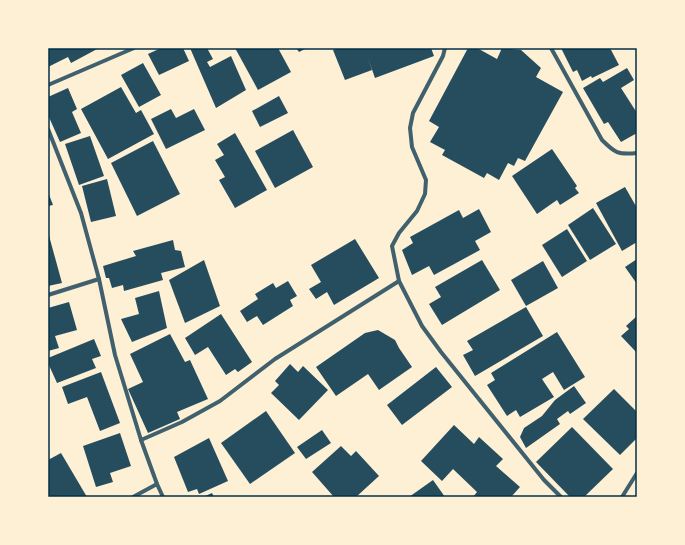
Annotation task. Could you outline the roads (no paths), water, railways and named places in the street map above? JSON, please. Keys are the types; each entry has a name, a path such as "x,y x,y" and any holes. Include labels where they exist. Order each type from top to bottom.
{"street":[{"path":"48,85 134,48"},
{"path":"445,48 444,56 413,113 410,128 412,147 426,180 425,194 417,211 399,233 392,246 399,280 422,326 441,352 544,480 561,497"},
{"path":"551,48 602,140 611,149 618,153 637,153"},
{"path":"48,129 81,213 99,279 115,355 141,440 163,497"},
{"path":"48,295 99,279"},
{"path":"141,440 182,422 220,401 276,359 399,280"},
{"path":"622,497 637,473"},
{"path":"133,497 157,484"}]}
